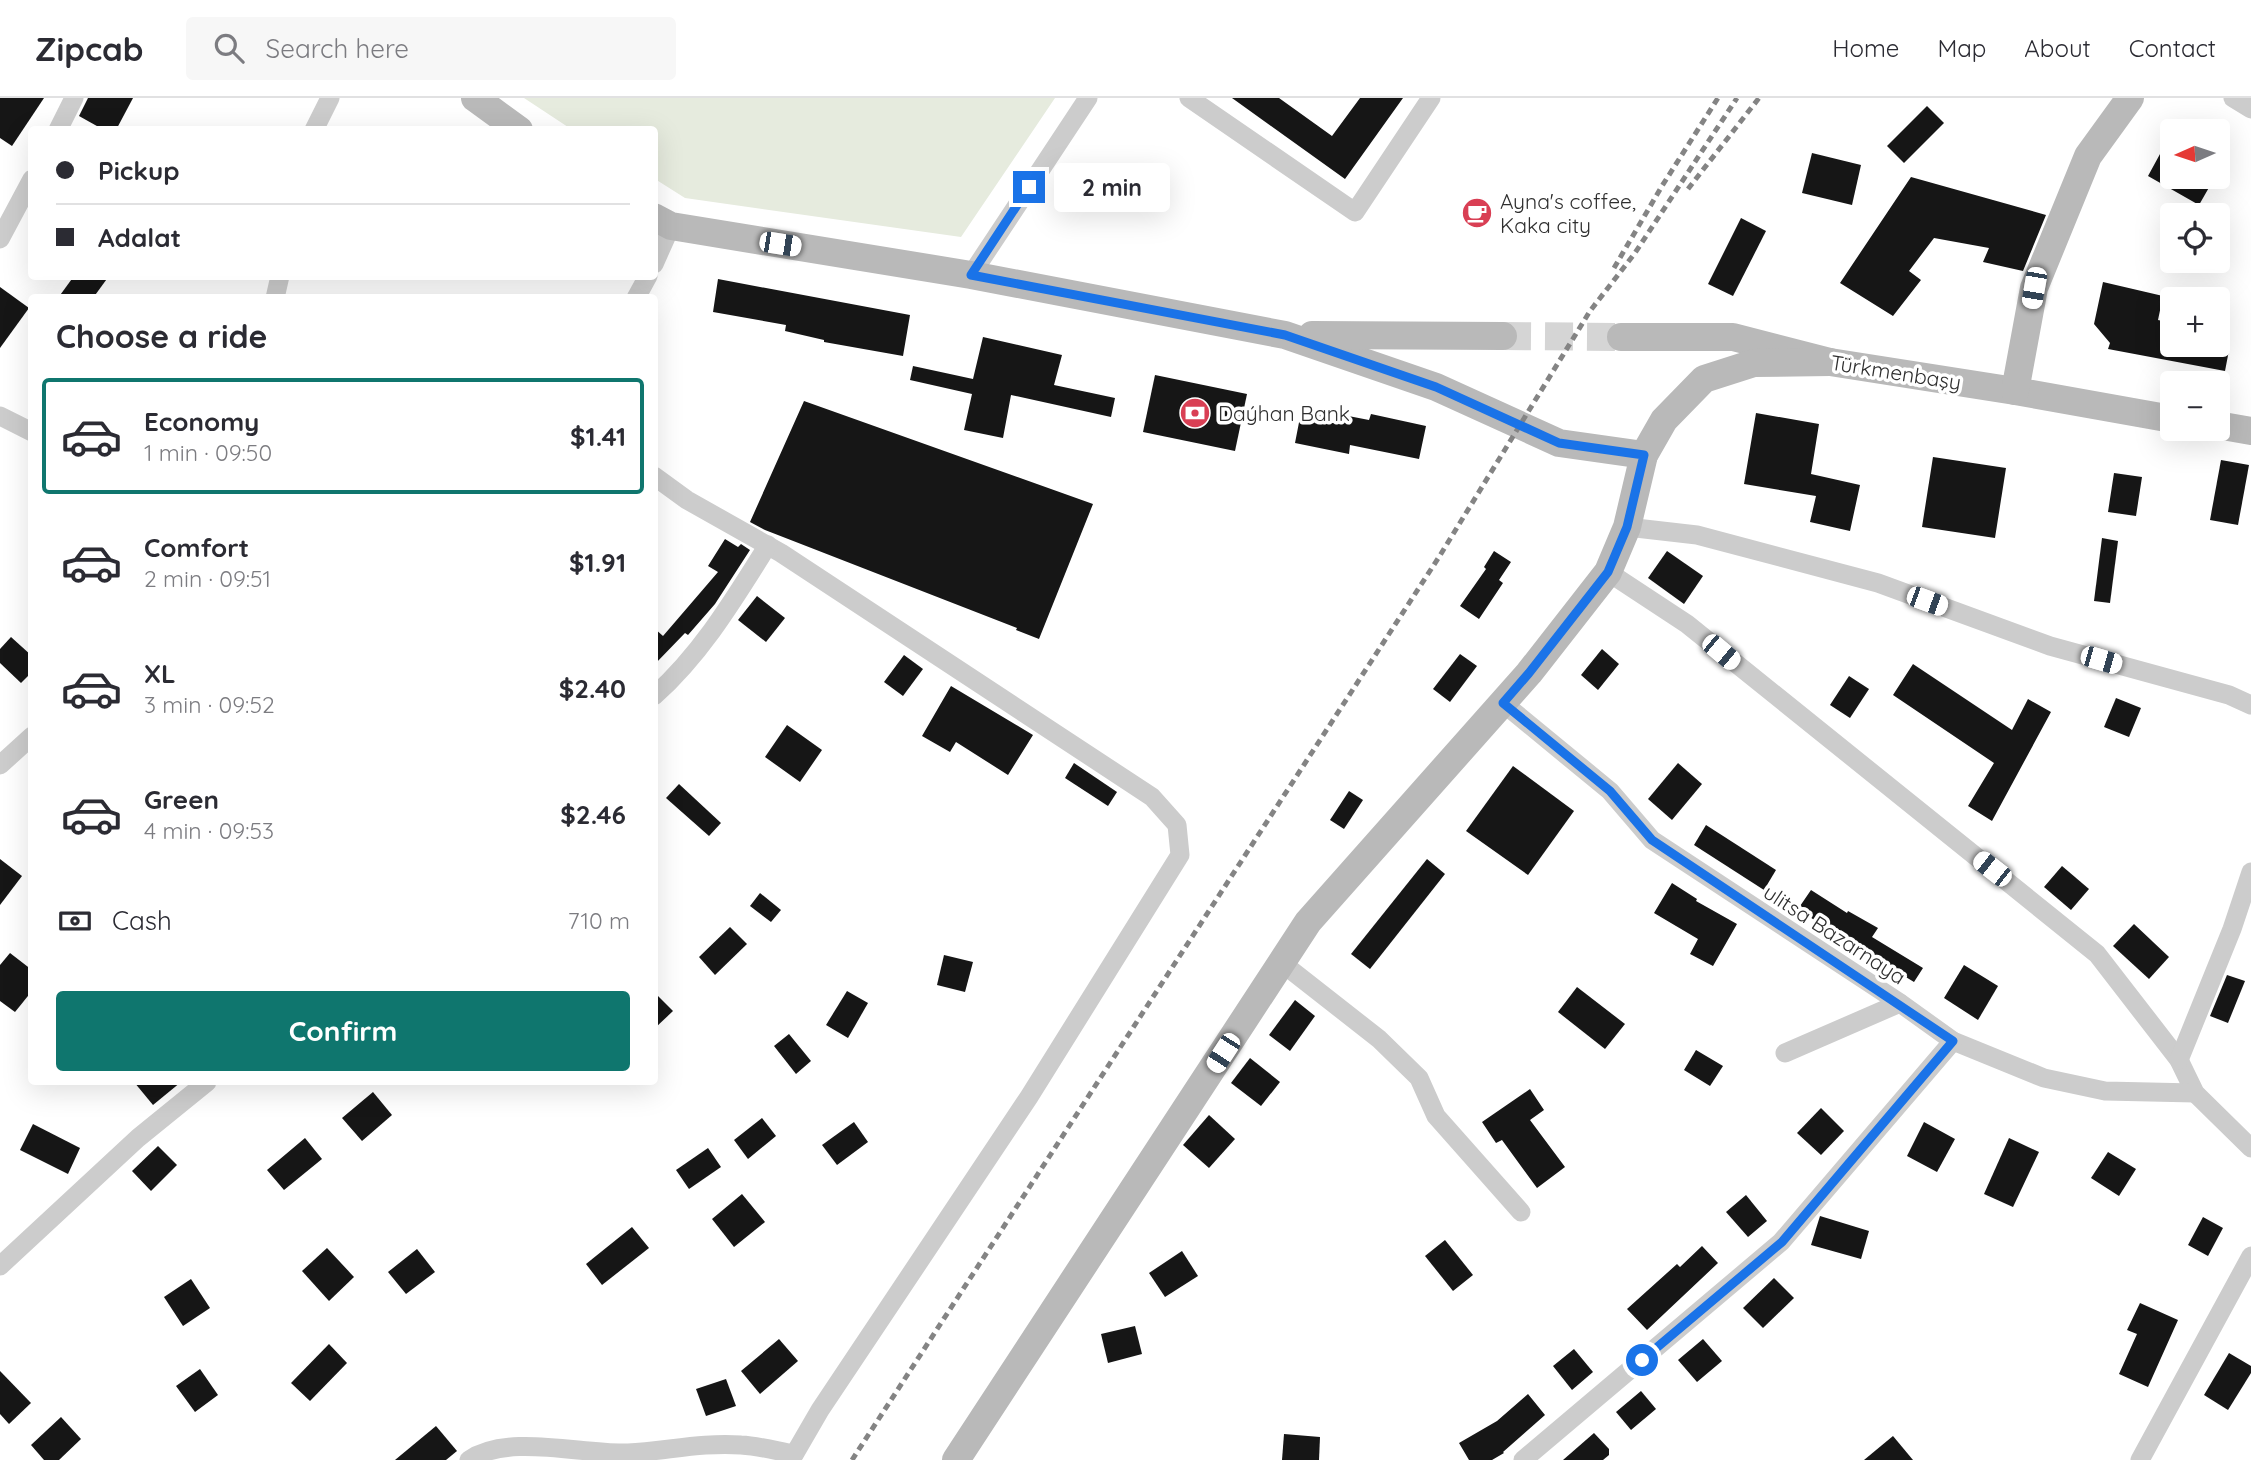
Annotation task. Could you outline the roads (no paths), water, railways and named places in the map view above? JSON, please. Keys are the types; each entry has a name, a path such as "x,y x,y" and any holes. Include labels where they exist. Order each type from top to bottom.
{"street":[{"path":"60,126 74,98"},
{"path":"316,126 330,98"},
{"path":"475,98 514,126"},
{"path":"971,275 1088,98"},
{"path":"1189,98 1355,212 1431,98"},
{"path":"2015,391 2034,288 2088,156 2130,98"},
{"path":"2232,98 2251,108"},
{"path":"0,239 28,186"},
{"path":"658,245 663,222 971,275 1285,335 1436,387 1559,443 1644,455"},
{"path":"1285,335 1503,336"},
{"name":"Türkmenbaşy","path":"1621,337 1733,337 1830,362 2160,417"},
{"path":"956,1460 1308,922 1529,673 1608,572 1627,527 1644,455 1664,420 1704,379 1754,363 1830,362"},
{"path":"0,416 28,430"},
{"path":"2230,427 2251,431"},
{"path":"469,1460 477,1454 512,1447 626,1453 691,1446 741,1445 793,1457 820,1410 1029,1097 1180,855 1177,825 1152,797 768,545 687,500 658,479"},
{"path":"1627,527 1697,535 1878,583 2050,646 2229,695 2251,705"},
{"path":"658,693 677,676 723,618 768,545"},
{"path":"1608,572 1686,624 2097,954 2179,1060 2195,1093 2251,1148"},
{"name":"ulitsa Bazarnaya","path":"1503,703 1610,791 1652,840 1900,1003 1953,1041 2044,1078 2105,1091 2195,1093"},
{"path":"0,765 28,740"},
{"path":"2179,1060 2232,929 2251,872"},
{"path":"1282,963 1379,1039 1419,1078 1436,1116 1521,1212"},
{"path":"1785,1053 1900,1003"},
{"path":"1523,1460 1782,1242 1953,1041"},
{"path":"0,1266 138,1138 203,1085"},
{"path":"2140,1460 2251,1256"}],"tunnel":[{"path":"1503,336 1621,337"}],"railway":[{"path":"1614,268 1718,98"},
{"path":"852,1460 1439,557 1590,311 1635,253 1737,98"},
{"path":"1688,189 1759,98"}],"place":[{"name":"Ayna's coffee, Kaka city","path":"1477,213"},
{"name":"Daýhan Bank","path":"1195,413"}]}
